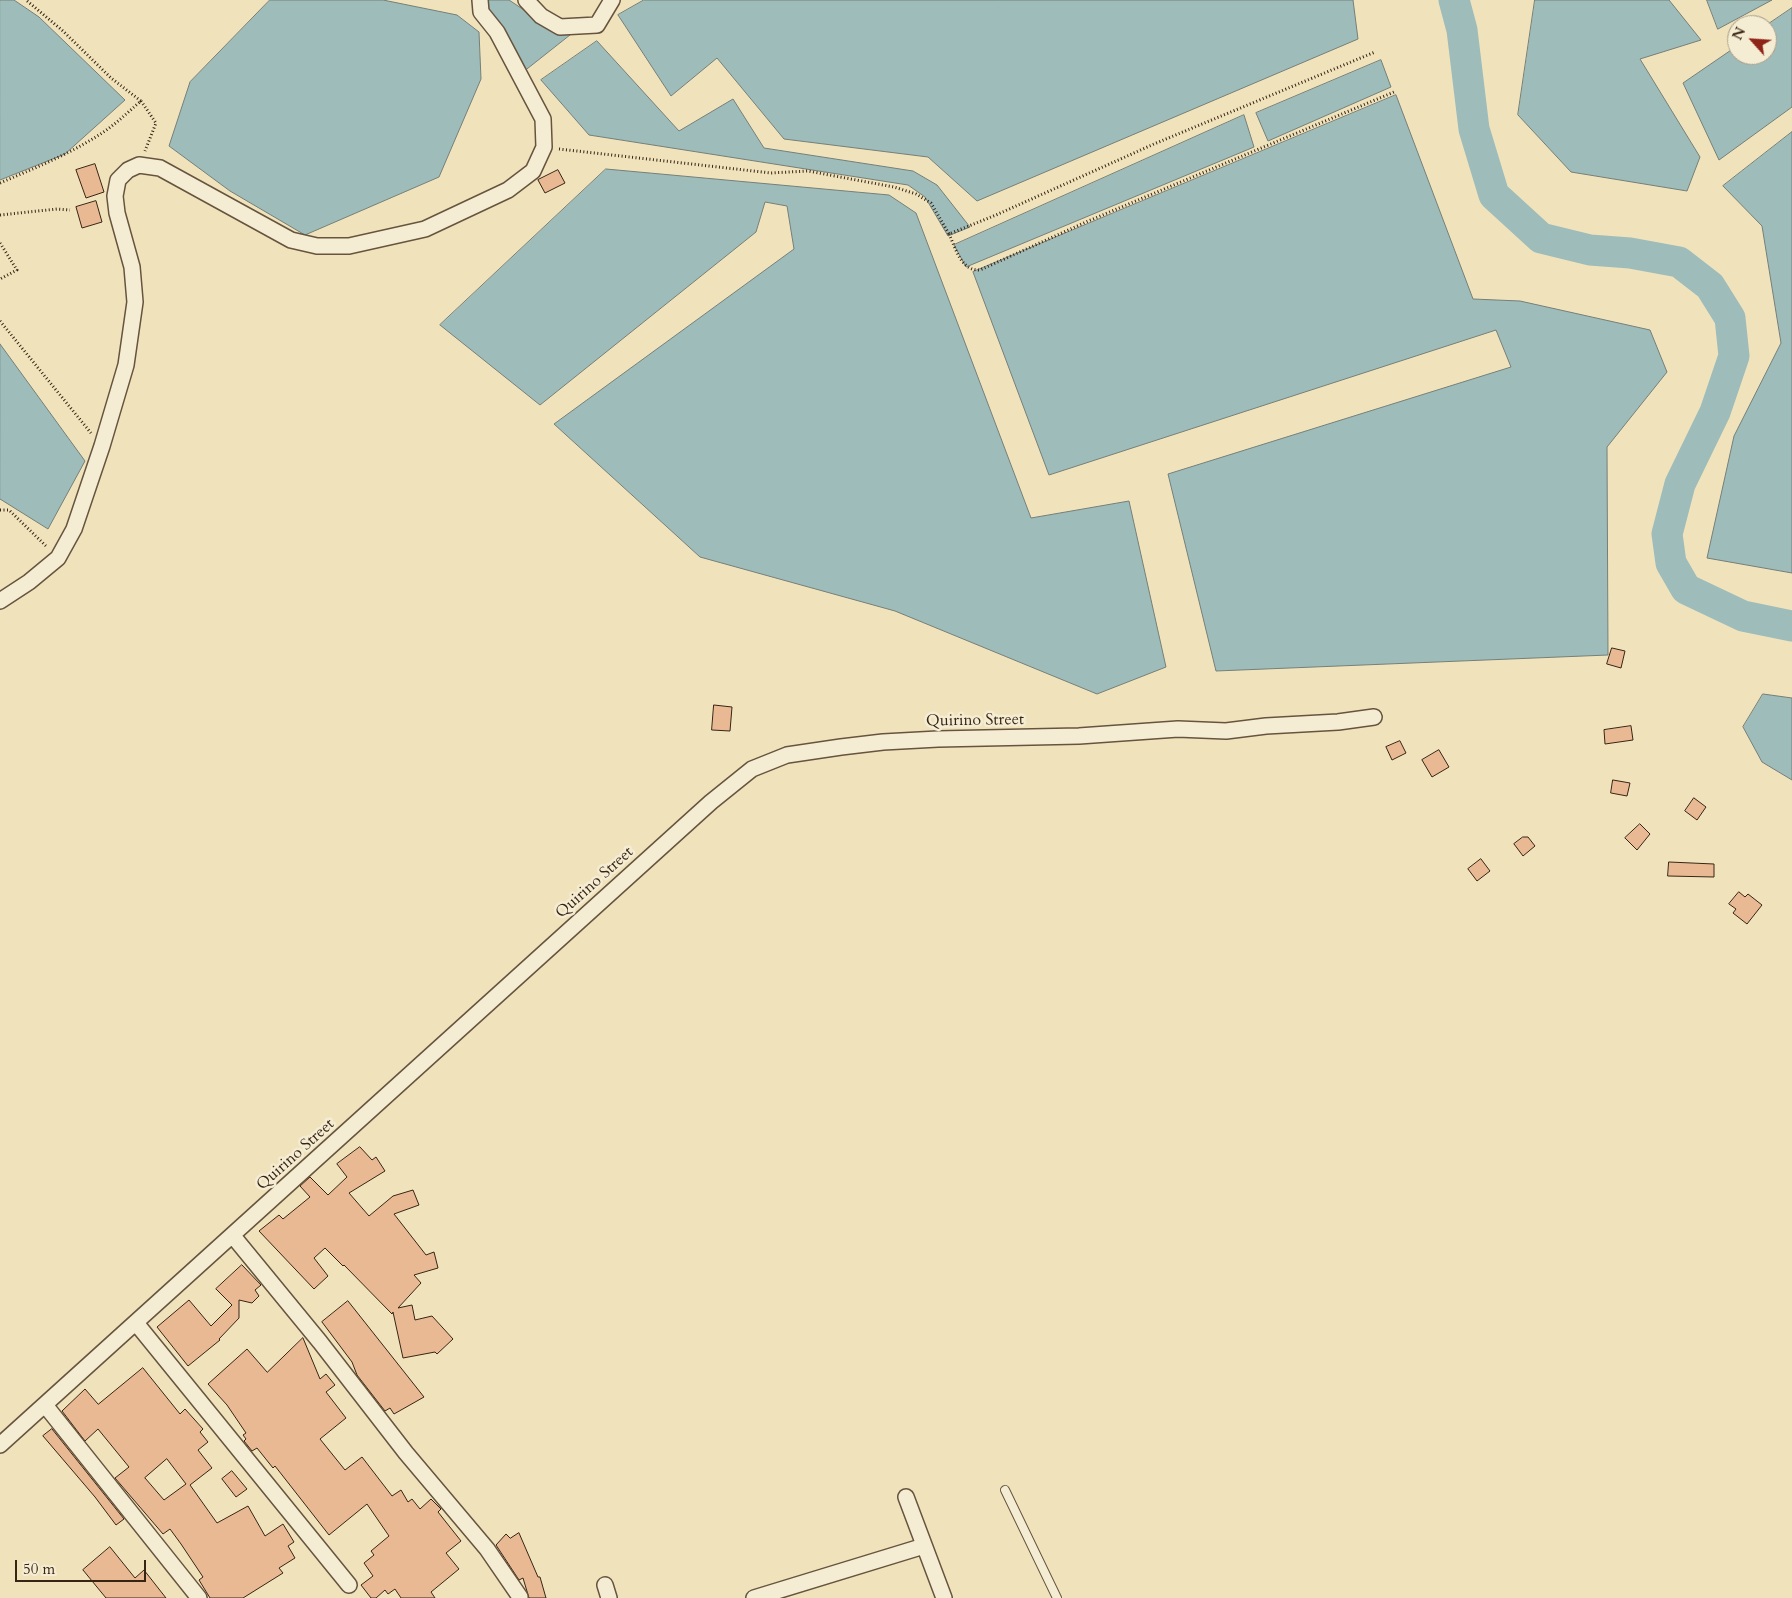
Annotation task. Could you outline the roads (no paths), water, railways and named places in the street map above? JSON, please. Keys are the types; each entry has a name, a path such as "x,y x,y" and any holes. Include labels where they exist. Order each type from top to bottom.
{"street":[{"path":"0,601 29,582 58,558 74,530 126,365 135,302 132,267 117,214 115,196 118,180 128,170 139,166 160,168 291,240 317,246 349,246 425,229 508,190 533,171 544,147 543,119 497,32 481,12 480,0"},
{"path":"526,0 541,16 554,24 560,27 576,27 596,25 612,0"},
{"name":"Quirino Street","path":"0,1446 704,808 752,769 787,754 882,742 1079,736 1178,729 1226,731 1266,726 1338,722 1374,717"},
{"path":"233,1236 320,1342 406,1453 487,1549 520,1597"},
{"path":"136,1324 349,1585"},
{"path":"45,1405 199,1598"},
{"path":"906,1497 944,1598"},
{"path":"754,1598 924,1546"}],"lane":[{"path":"1005,1490 1057,1598"}],"water":[{"path":"0,0 14,0 39,17 125,100 65,154 0,180"},
{"path":"270,0 383,0 457,15 479,32 481,79 439,177 305,235 230,191 169,146 190,82"},
{"path":"487,0 509,0 533,16 575,31 513,80 501,40 480,9"},
{"path":"644,0 1353,0 1358,39 977,201 928,157 784,139 717,58 671,96 618,15"},
{"path":"1535,0 1669,0 1701,40 1640,59 1700,157 1687,191 1571,172 1518,115"},
{"path":"1707,0 1772,0 1744,15 1727,15 1727,24 1718,29"},
{"path":"1792,8 1792,107 1719,160 1683,83 1727,53 1727,65 1777,65 1777,18"},
{"path":"597,41 679,131 733,99 764,148 913,171 937,185 970,227 948,236 925,197 908,185 589,135 541,80"},
{"path":"1381,60 1391,87 1268,141 1256,113"},
{"path":"1396,95 1473,299 1520,301 1650,330 1667,372 1607,447 1608,655 1216,671 1168,474 1511,367 1496,330 1049,475 973,272"},
{"path":"1244,115 1254,147 966,267 954,245"},
{"path":"1792,132 1792,573 1707,558 1734,436 1781,343 1762,226 1723,186"},
{"path":"606,169 889,195 916,213 1031,518 1129,501 1166,667 1097,694 895,611 700,557 554,424 794,249 787,206 765,202 756,232 540,405 440,325"},
{"path":"0,344 85,461 48,529 0,499"},
{"path":"1763,694 1792,698 1792,780 1762,762 1743,727"}],"waterway":[{"path":"1454,0 1462,30 1474,129 1494,195 1541,238 1590,250 1630,253 1679,262 1710,286 1730,318 1734,356 1715,412 1680,484 1667,534 1671,563 1686,589 1743,616 1792,626"}]}
